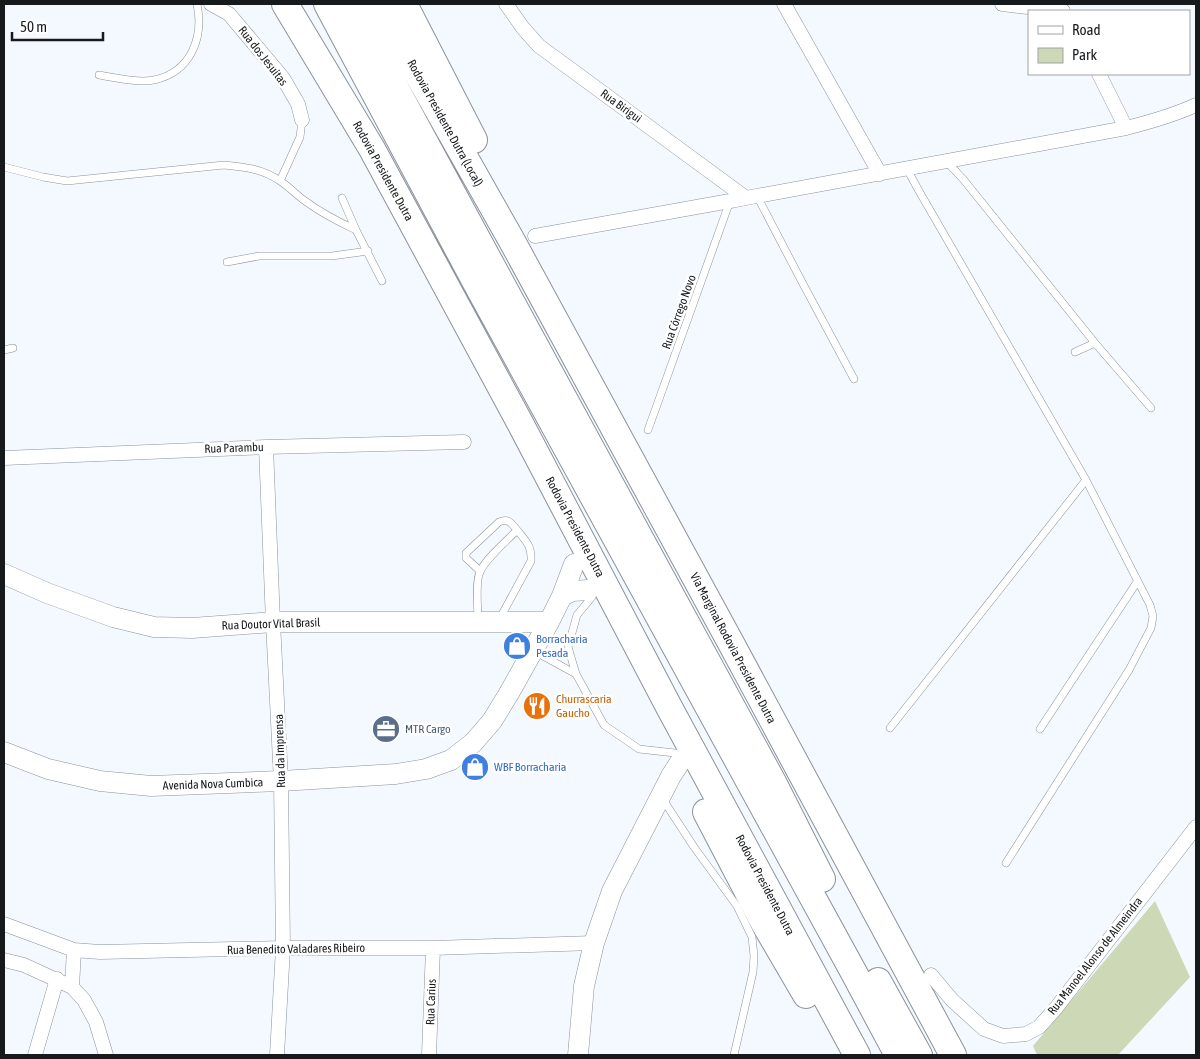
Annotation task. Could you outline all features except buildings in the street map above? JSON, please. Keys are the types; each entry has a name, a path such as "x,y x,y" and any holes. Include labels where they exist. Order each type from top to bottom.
{"highway":[{"path":"270,4 352,135 372,149"},
{"name":"Rodovia Presidente Dutra","path":"285,4 372,149 519,420 665,699 857,1055"},
{"path":"328,4 476,283 898,1055"},
{"path":"350,4 774,784 827,889 919,1055"},
{"name":"Rodovia Presidente Dutra (Local)","path":"378,4 524,238"},
{"path":"404,4 486,162 536,248 674,500 703,558 714,586 732,645"},
{"path":"524,238 523,283 667,560 695,621 763,751 774,784"},
{"name":"Via Marginal Rodovia Presidente Dutra","path":"524,238 732,645 953,1055"},
{"path":"519,420 519,437 574,564 764,923 841,1055"}],"street":[{"name":"Rua dos Jesuítas","path":"211,4 229,14 283,78 298,104 302,120"},
{"name":"Rua Birigui","path":"506,4 539,46 752,197"},
{"path":"784,4 880,174"},
{"path":"1002,4 1054,10"},
{"path":"1100,75 1126,128"},
{"path":"524,238 730,202 1126,128 1180,112 1196,104"},
{"name":"Rua Parambu","path":"4,458 266,447 464,442"},
{"name":"Rua da Imprensa","path":"266,447 282,781 282,948 277,1055"},
{"path":"549,622 562,596 574,564"},
{"name":"Rua Doutor Vital Brasil","path":"4,574 47,593 113,617 154,627 192,628 273,622 549,622"},
{"path":"562,596 573,591 590,594"},
{"name":"Avenida Nova Cumbica","path":"4,752 48,769 100,781 151,786 396,774 426,769 450,760 473,742 492,721 549,622"},
{"path":"578,1055 584,986 594,943 612,891 661,796 678,758"},
{"name":"Rua Manoel Alonso de Almeindra","path":"931,975 952,1000 984,1029 1003,1036 1026,1034 1039,1026 1056,1008 1196,827"},
{"name":"Rua Benedito Valadares Ribeiro","path":"4,924 74,950 100,952 282,948 433,948 594,943"},
{"name":"Rua Carius","path":"428,1055 433,948"},
{"path":"72,987 74,950"},
{"path":"4,960 24,965 72,987 84,1000 96,1022 106,1055"},
{"path":"35,1055 57,979"}],"lane":[{"path":"100,75 134,80 153,80 170,75 177,70 193,51 200,17 197,4"},
{"path":"280,180 300,137 302,120"},
{"path":"947,161 1095,343 1151,408"},
{"path":"4,167 67,181 224,165 258,169 280,180 306,202 327,216 356,230"},
{"path":"907,169 1086,480 1150,605 1153,616 1151,628 1129,670 1006,863"},
{"path":"752,197 802,282 854,379"},
{"path":"342,198 382,281"},
{"name":"Rua Córrego Novo","path":"648,430 730,202"},
{"path":"227,262 259,256 332,256 368,251"},
{"path":"1075,352 1095,343"},
{"path":"4,350 13,348"},
{"path":"890,728 1086,480"},
{"path":"480,571 466,558 466,553 499,522 508,521 529,545 532,553 531,561 508,602 488,623"},
{"path":"488,623 478,578 480,571 486,562 517,530"},
{"path":"1040,729 1137,582"},
{"path":"590,594 577,615 568,646 576,674 604,725 639,750 678,758"},
{"path":"536,644 543,656 576,674"},
{"path":"661,796 694,847 737,906 752,937 754,956 752,972 734,1055"}],"green space":[{"path":"1155,901 1190,977 1118,1055 1037,1055 1033,1046"}],"place":[{"name":"Borracharia Pesada","path":"517,646"},
{"name":"Churrascaria Gaucho","path":"537,706"},
{"name":"MTR Cargo","path":"386,729"},
{"name":"WBF Borracharia","path":"475,767"}]}
